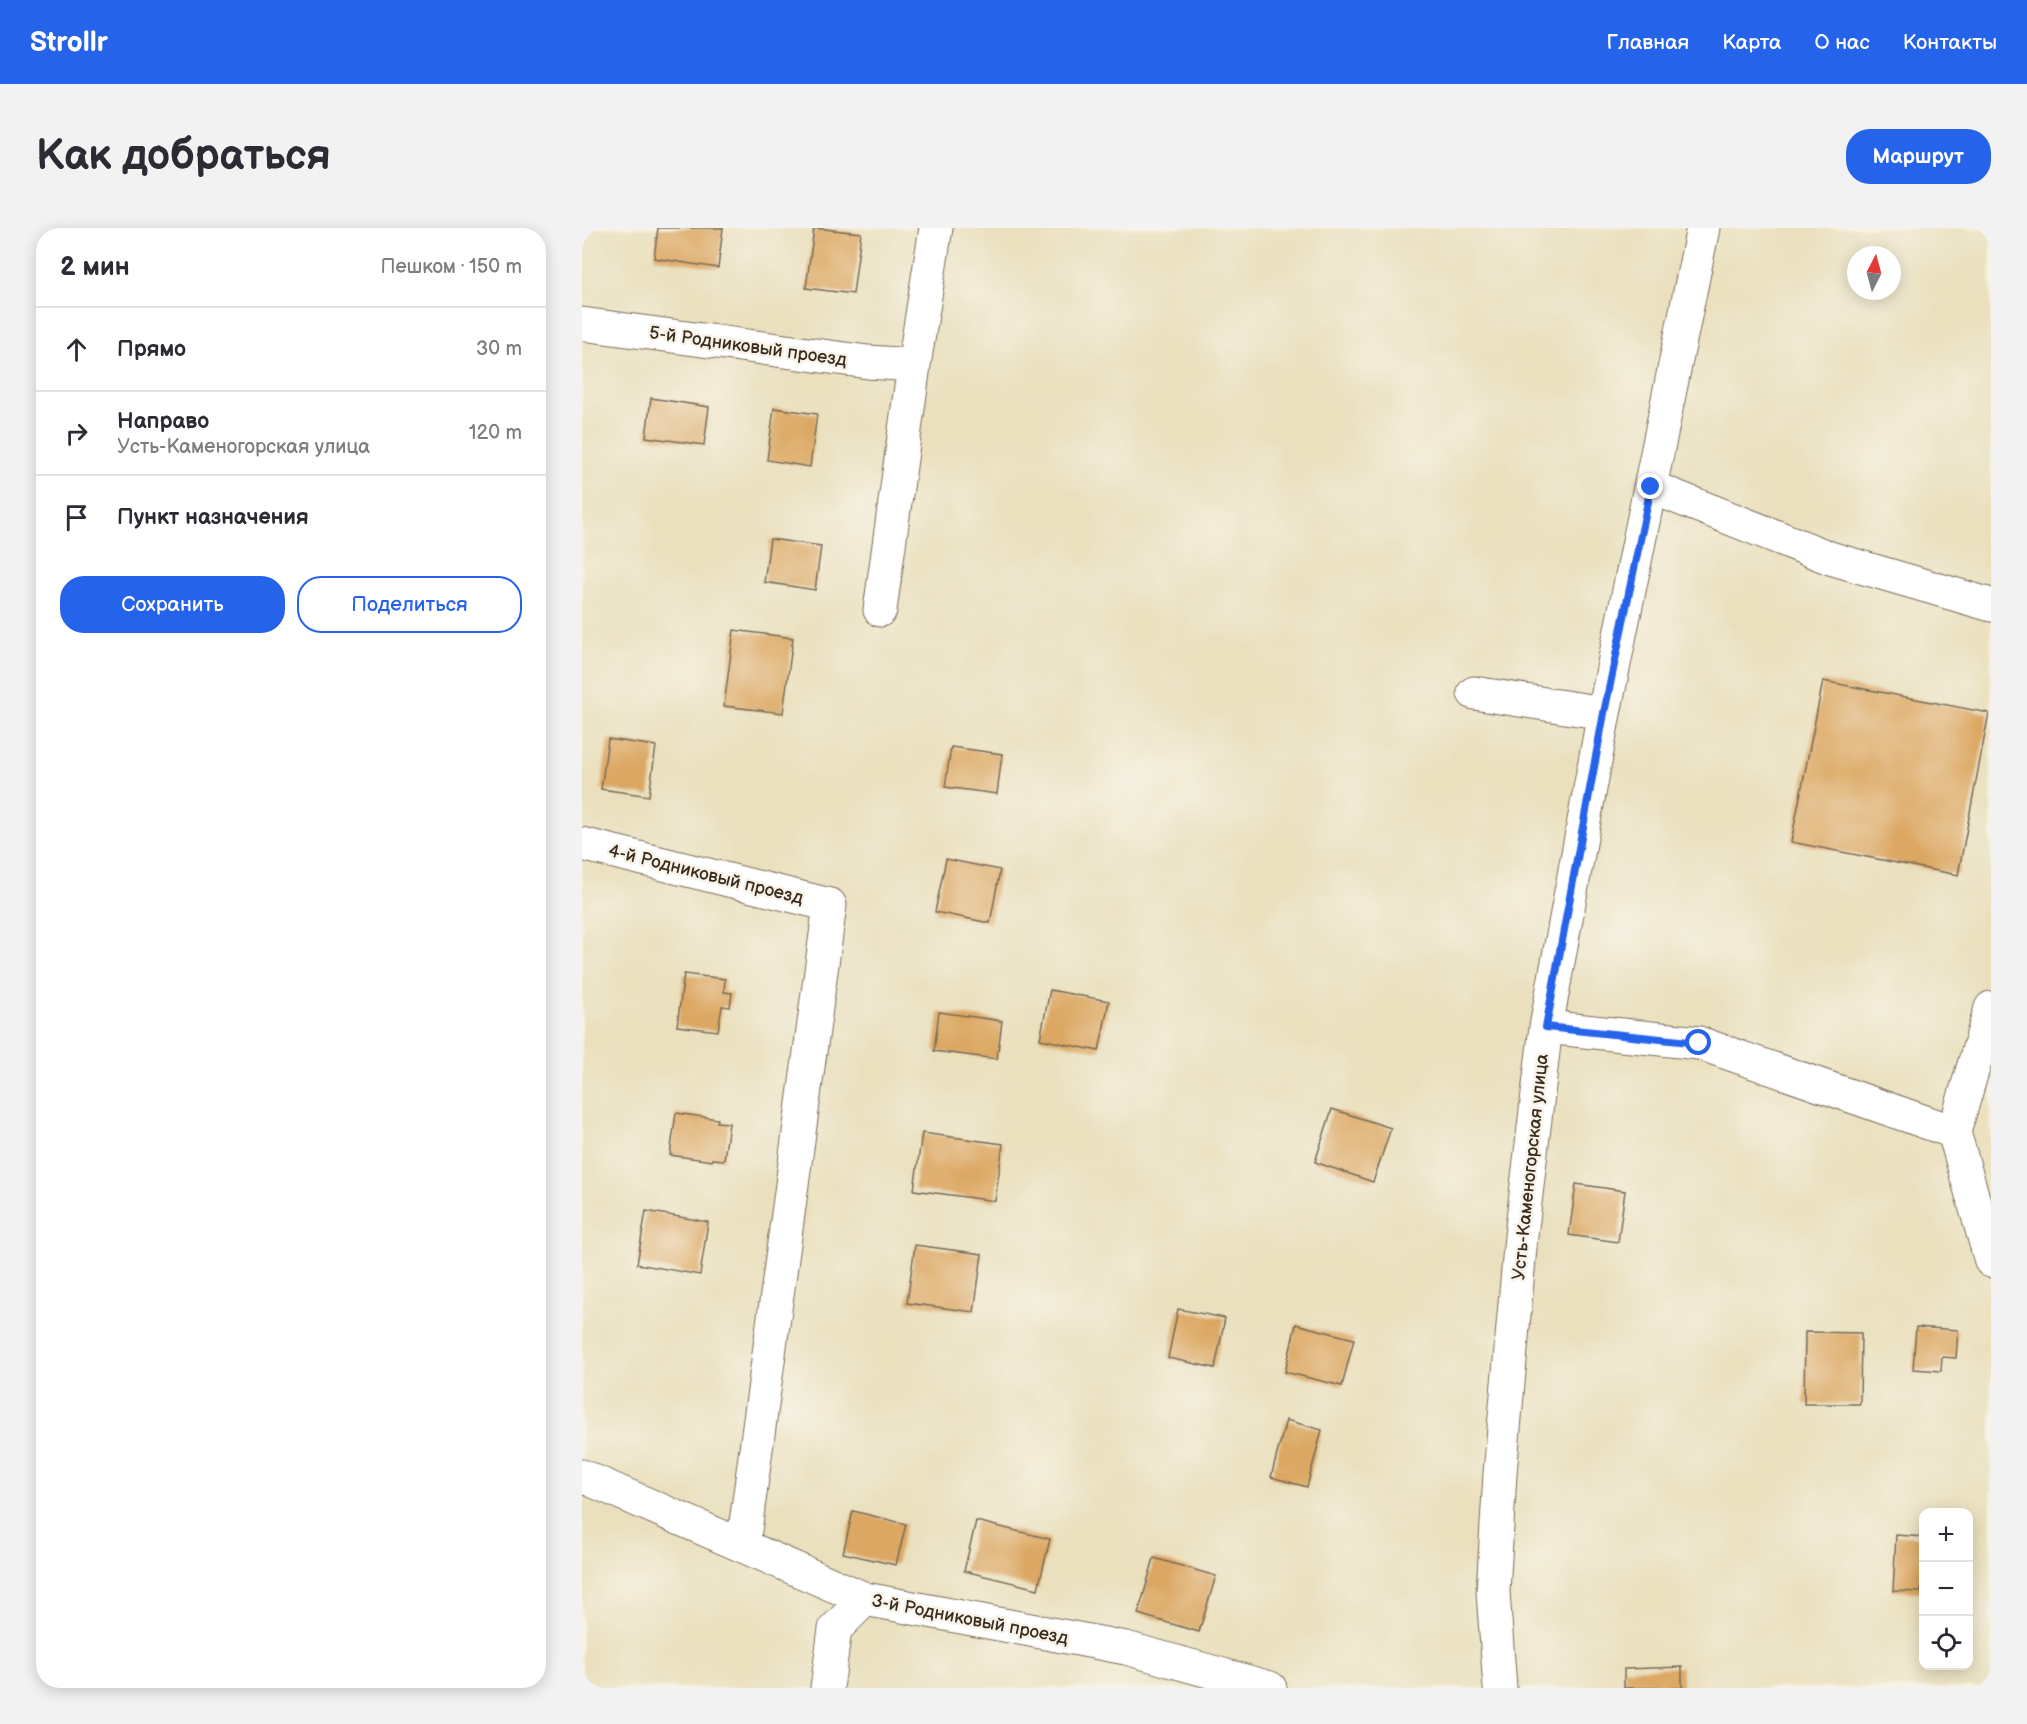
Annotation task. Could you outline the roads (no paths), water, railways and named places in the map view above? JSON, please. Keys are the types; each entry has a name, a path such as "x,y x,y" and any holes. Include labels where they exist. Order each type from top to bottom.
{"street":[{"path":"880,610 914,365 936,228"},
{"name":"Усть-Каменогорская улица","path":"1497,1687 1493,1592 1500,1474 1521,1236 1546,1027 1604,713 1703,228"},
{"name":"5-й Родниковый проезд","path":"582,324 868,362 914,365"},
{"path":"1651,487 1830,558 1991,605"},
{"path":"1474,693 1604,713"},
{"name":"4-й Родниковый проезд","path":"582,844 830,905 743,1545"},
{"path":"1991,1008 1954,1132 1991,1261"},
{"path":"1546,1027 1699,1043 1954,1132"},
{"name":"3-й Родниковый проезд","path":"582,1476 865,1599 1126,1648 1270,1688"},
{"path":"827,1688 835,1629 865,1599"}]}
